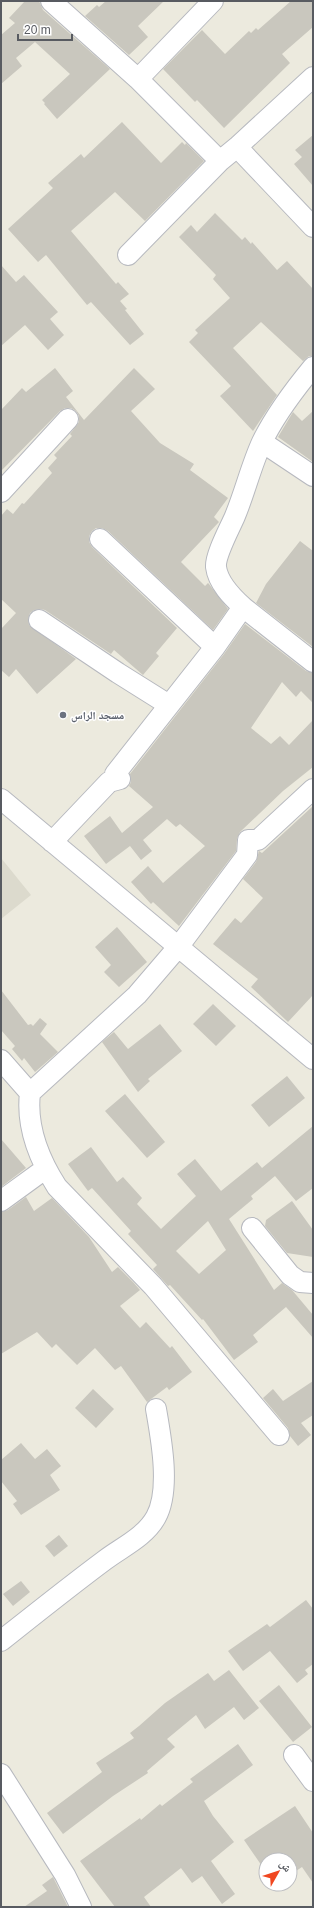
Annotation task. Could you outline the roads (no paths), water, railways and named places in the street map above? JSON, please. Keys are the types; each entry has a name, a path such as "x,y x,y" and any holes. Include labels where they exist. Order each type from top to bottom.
{"street":[{"path":"51,1 138,78 220,161"},
{"path":"138,78 213,1"},
{"path":"128,255 220,161 313,77"},
{"path":"237,147 313,227"},
{"path":"313,367 279,411 262,442 216,566 220,578 231,597 313,662"},
{"path":"1,492 68,419"},
{"path":"262,442 313,476"},
{"path":"100,540 215,647"},
{"path":"52,842 109,782 120,778 115,774 215,647 243,607"},
{"path":"39,620 169,705"},
{"path":"279,1435 154,1286 57,1186 46,1169 36,1145 28,1108 30,1093 137,995 178,946 247,855 248,840 258,840 313,789"},
{"path":"1,799 313,1059"},
{"path":"1,1060 30,1093"},
{"path":"1,1201 46,1169"},
{"path":"252,1228 290,1275 300,1282 313,1283"},
{"path":"1,1641 105,1560 144,1532 156,1516 163,1492 163,1448 156,1409"},
{"path":"294,1755 313,1780"},
{"path":"1,1774 65,1875 82,1907"}],"place":[{"name":"مسجد الراس","path":"63,715"}]}
